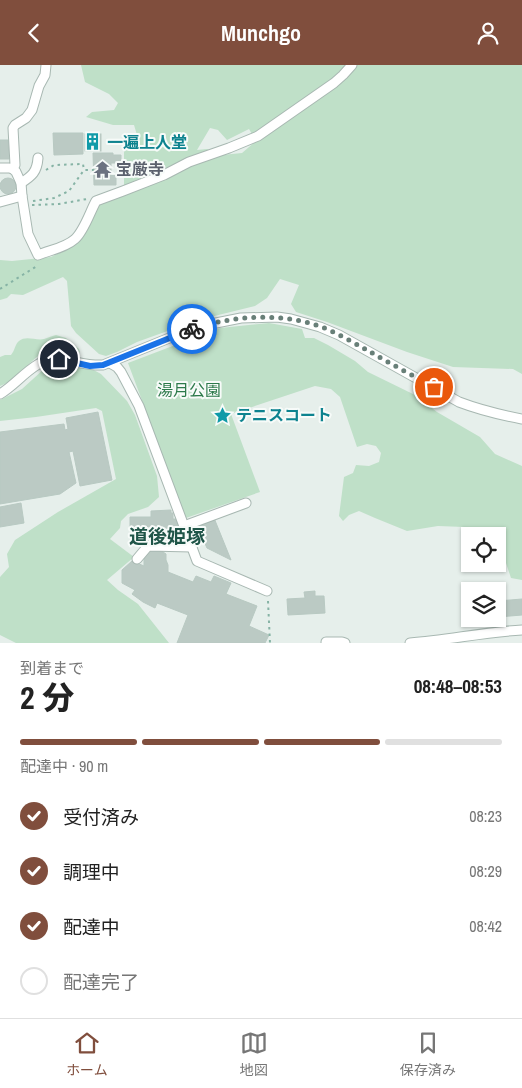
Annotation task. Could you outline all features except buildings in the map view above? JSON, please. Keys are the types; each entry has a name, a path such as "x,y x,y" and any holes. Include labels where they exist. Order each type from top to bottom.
{"street":[{"path":"13,169 15,165 13,128 31,112 45,75 46,65"},
{"path":"0,168 13,169 21,183 28,234 38,255 65,245 75,239 96,201 164,175 190,162 258,135 334,83 352,65"},
{"path":"21,183 30,178 37,167 38,159"},
{"path":"0,201 22,199"},
{"path":"0,394 10,389 37,364 48,359 59,359 90,366 103,365 201,326 241,318 277,317 320,327 339,335 459,403 522,419"},
{"path":"110,363 121,372 139,406 197,561 267,591"},
{"path":"184,526 246,503"},
{"path":"137,559 148,547 192,547"},
{"path":"410,643 522,630"},
{"path":"326,642 345,643"}],"path":[{"path":"22,199 54,198 69,191 84,170 83,164 54,165 46,170"},
{"path":"84,170 94,170"},
{"path":"22,199 30,205 59,205 82,200 96,201"},
{"path":"0,289 37,266 38,255"},
{"path":"267,591 270,643"}],"green space":[{"path":"81,65 522,65 522,374 513,369 453,367 296,312 291,304 299,285 280,279 267,298 255,306 198,320 137,342 106,356 99,354 71,326 67,281 63,277 23,295 11,294 7,298 0,300 0,260 12,261 51,257 67,249 100,202 124,189 124,149 137,135 134,125 113,125 86,117 92,112 114,110 118,103 109,94 85,82","holes":["210,128 218,130 227,140 249,129 256,141 242,153 222,155 207,149 197,150"]},
{"name":"湯月公園","path":"269,323 302,329 305,338 314,338 328,345 355,361 368,372 415,395 437,412 480,437 495,454 522,466 522,580 511,578 506,563 506,527 438,526 407,531 359,511 349,515 343,521 339,516 344,477 353,473 356,465 369,466 379,462 381,453 376,446 367,444 357,447 340,397 331,389 315,386 231,414 260,492 186,518 128,363 220,328"},
{"path":"56,335 66,338 80,352 77,354 63,350 52,350 43,353 11,380 0,386 0,357 11,355 22,339 45,339"},
{"path":"75,366 90,368 101,374 127,401 135,415 157,476 159,497 148,507 128,514 121,521 120,528 110,539 134,557 107,580 138,604 169,643 16,643 0,635 0,577 9,567 7,554 15,540 58,512 116,479 102,411 96,408 0,421 0,400 22,389 44,369"}],"way so far":[{"path":"192,329 241,318 277,317 291,319 320,327 339,335 434,387"}],"place":[{"name":"一遍上人堂","path":"93,142"},
{"name":"宝厳寺","path":"102,169"},
{"name":"テニスコート","path":"222,415"}],"district":[{"name":"道後姫塚","path":"167,536"}],"route":[{"path":"59,359 90,366 103,365 192,329"}]}
